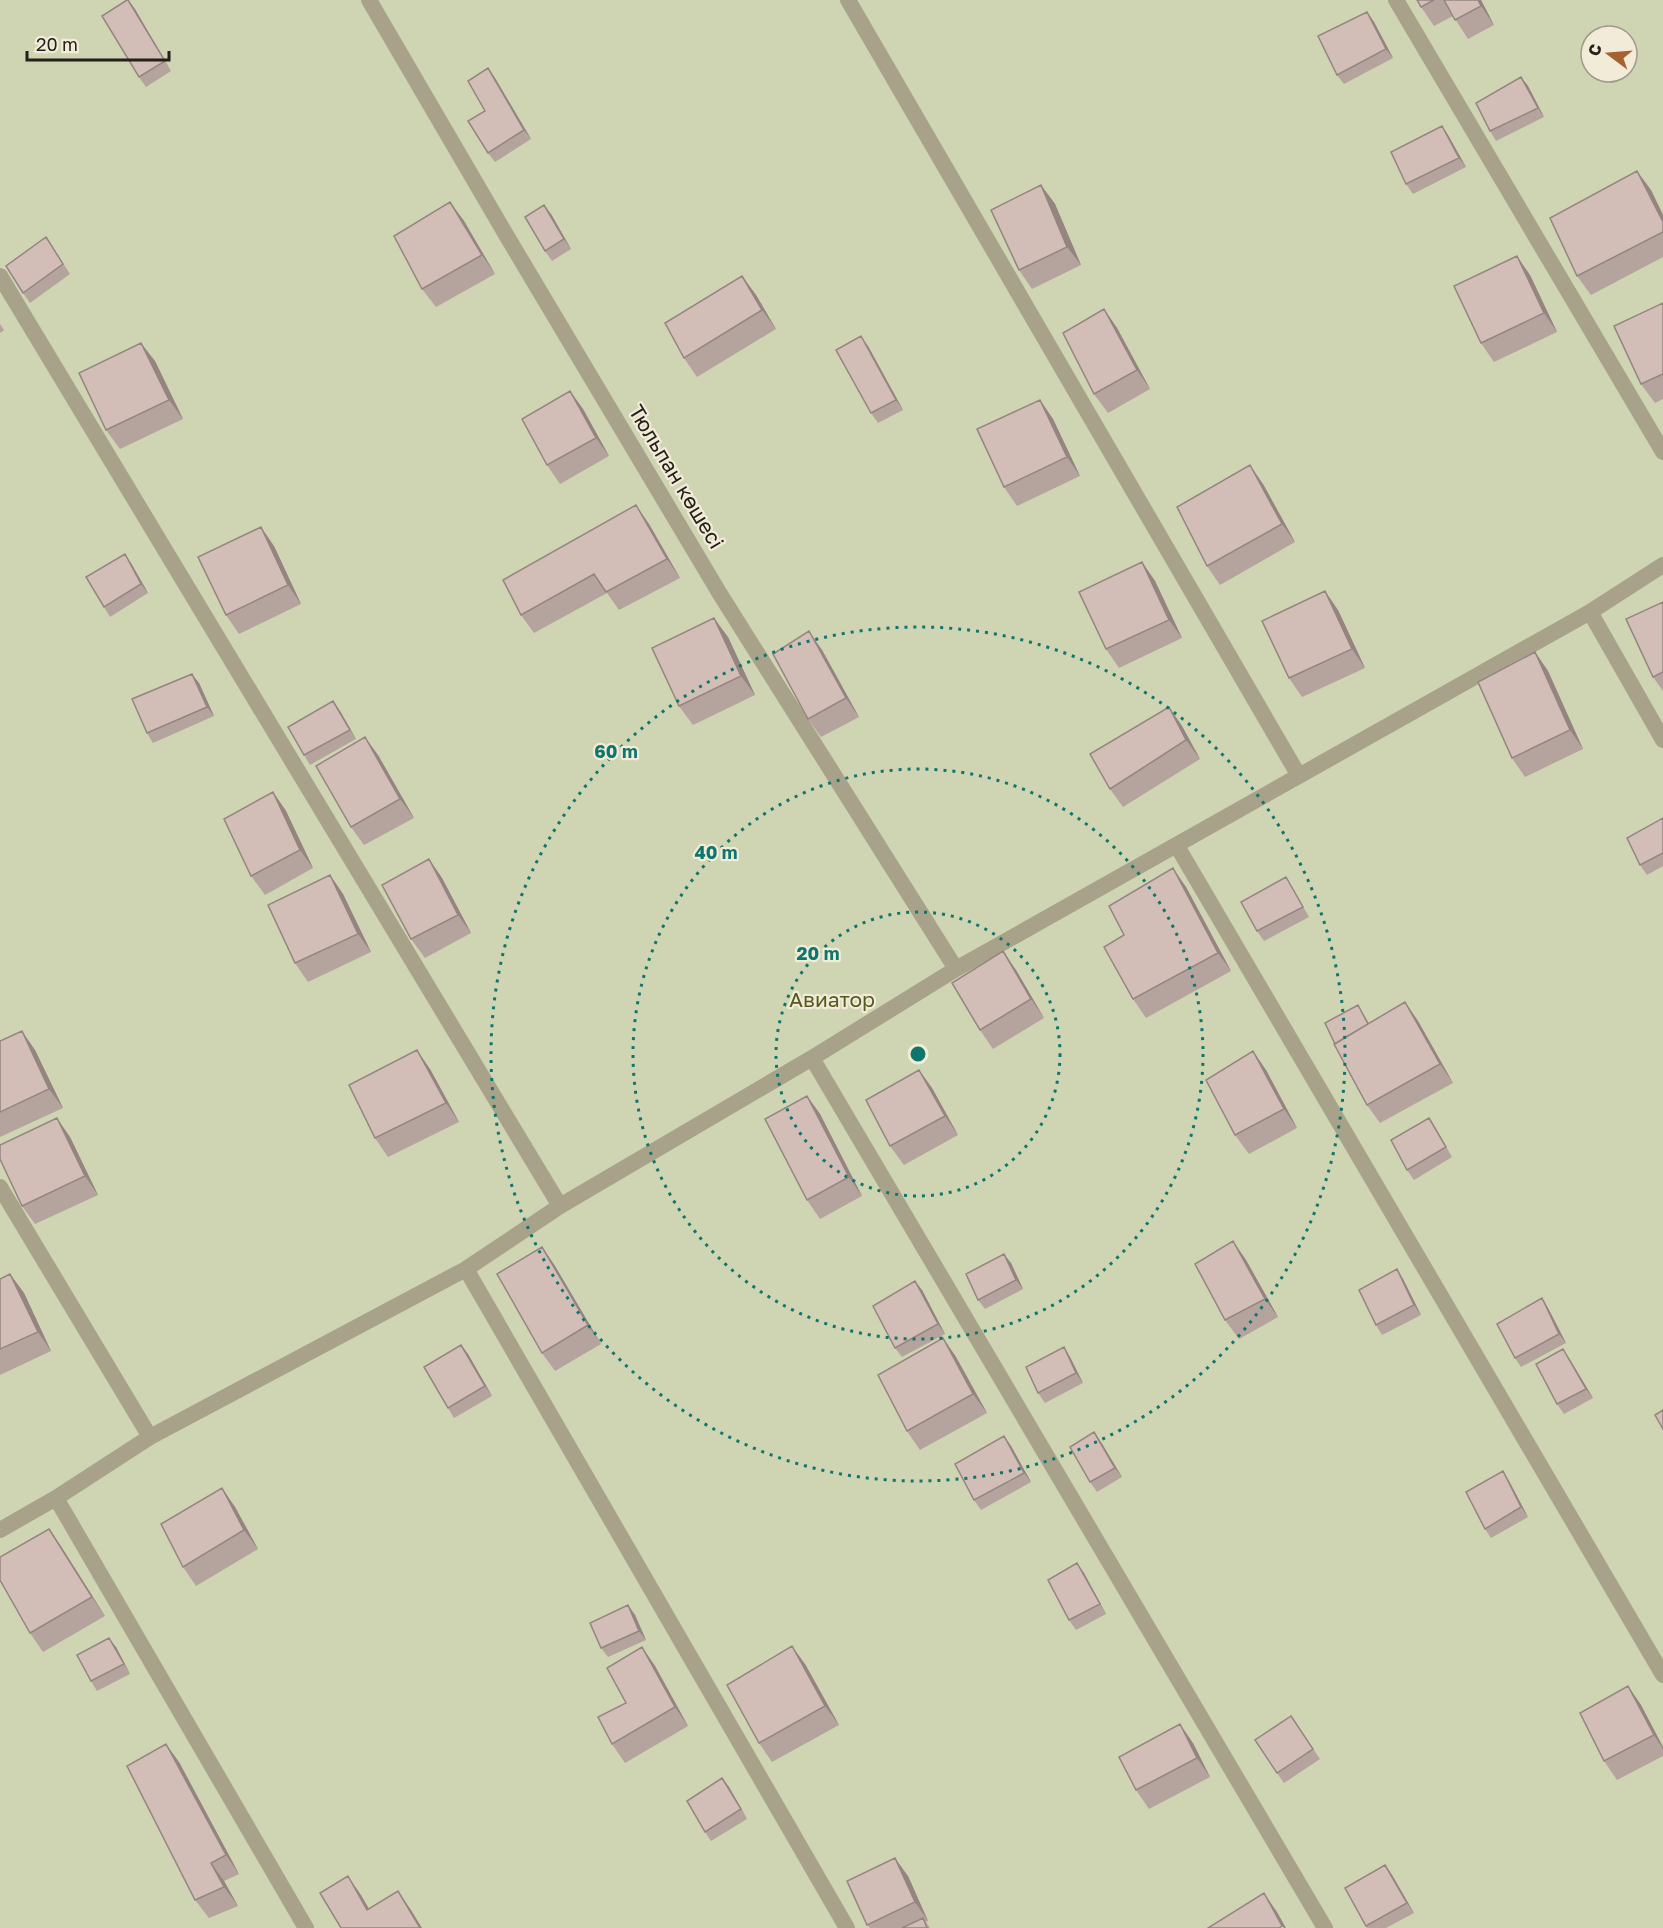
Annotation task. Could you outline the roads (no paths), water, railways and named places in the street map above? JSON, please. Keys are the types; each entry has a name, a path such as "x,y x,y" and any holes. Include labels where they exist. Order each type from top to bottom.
{"street":[{"name":"Тюльпан көшесі","path":"369,0 720,594 956,969"},
{"path":"848,0 1299,776"},
{"path":"1396,0 1663,452"},
{"path":"0,276 560,1206"},
{"path":"0,1530 56,1498 150,1437 466,1269 560,1206 812,1058 956,969 1590,612 1663,565"},
{"path":"1590,612 1663,740"},
{"path":"1177,846 1663,1675"},
{"path":"812,1058 1325,1928"},
{"path":"0,1186 150,1437"},
{"path":"466,1269 847,1928"},
{"path":"56,1498 306,1928"}],"park label":[{"name":"Авиатор","path":"832,1000"}]}
